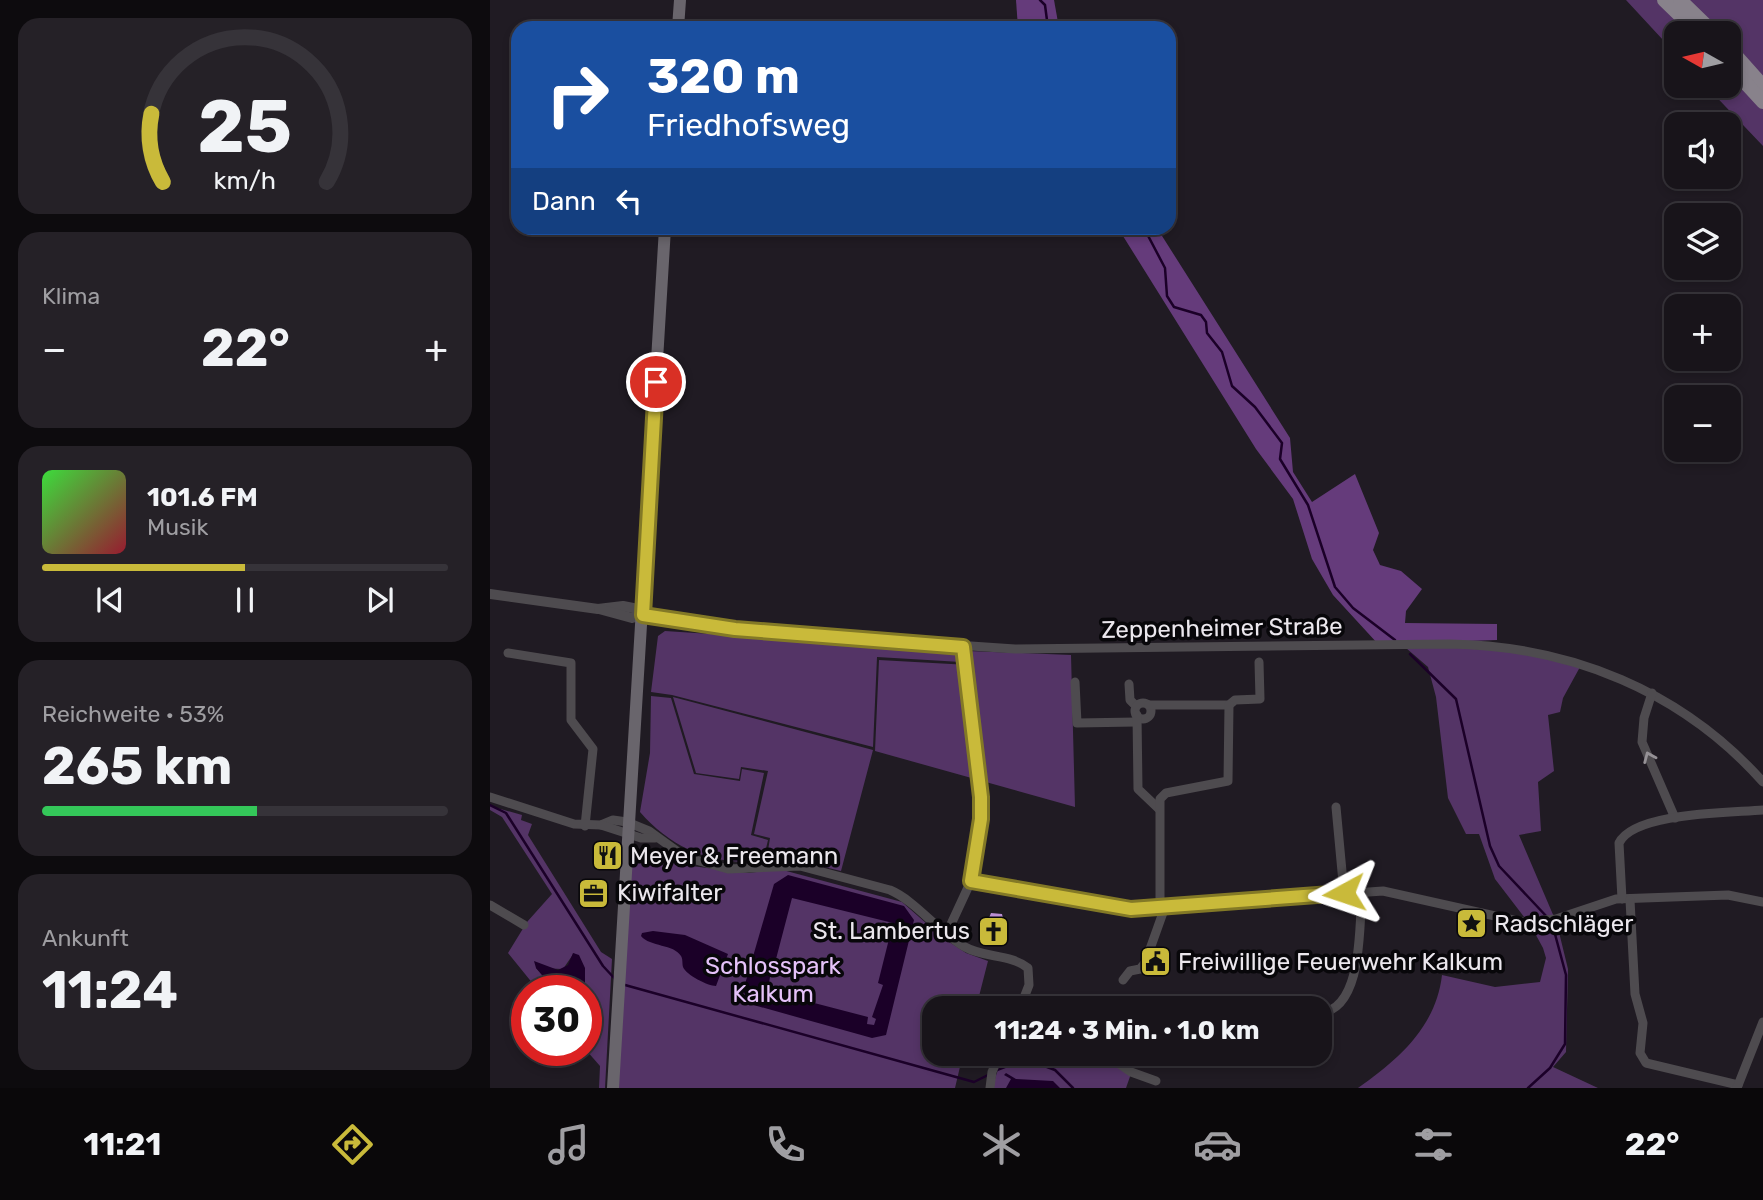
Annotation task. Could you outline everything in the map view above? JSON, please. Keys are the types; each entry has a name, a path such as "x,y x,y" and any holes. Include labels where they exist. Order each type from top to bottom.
{"highway":[{"path":"1664,0 1686,21"},
{"path":"1679,0 1701,21"},
{"path":"1741,61 1763,86"},
{"path":"1741,78 1763,102"}],"main road":[{"path":"678,21 680,0"},
{"path":"613,1088 665,235"}],"street":[{"path":"490,594 598,608 623,606 633,608 643,615"},
{"name":"Zeppenheimer Straße","path":"643,615 735,629 963,647 1067,649 1411,644 1479,645 1527,650 1591,666 1651,693 1726,744 1763,782"},
{"path":"946,934 971,881 981,819 981,797 963,647"},
{"path":"508,653 571,663 572,720 593,749 586,826"},
{"path":"1136,715 1143,703 1229,705 1235,700 1260,699 1259,662"},
{"path":"1075,681 1077,723 1136,715 1147,718 1151,713 1149,705"},
{"path":"1129,684 1130,700 1136,715 1138,789 1159,809"},
{"path":"1651,693 1642,742 1675,818"},
{"path":"1123,980 1130,971 1140,969 1144,963 1162,907 1160,799 1166,793 1228,781 1229,705"},
{"path":"490,797 586,826 601,825 613,820 627,828 649,831 655,838 685,857 728,869 800,866 890,890 907,899 967,949 1013,960 1028,968 1029,985 1025,996"},
{"path":"1336,807 1344,893"},
{"path":"1763,810 1675,818 1635,827 1622,837 1619,843 1635,994 1643,1023 1640,1056 1646,1063 1738,1086 1763,1022"},
{"path":"971,881 1131,909 1362,891 1407,895 1522,922 1556,919 1626,900 1728,895 1763,902"},
{"path":"1332,1008 1349,991 1356,969 1362,891"},
{"path":"490,905 524,925"},
{"path":"990,1088 995,1066"},
{"path":"1122,1066 1156,1081"}],"green space":[{"path":"1626,0 1763,0 1763,146 1741,123 1741,112 1731,112 1717,98 1741,98 1741,21 1664,21 1664,41"},
{"path":"665,631 957,650 961,662 877,657 873,747 672,695 651,692 658,636"},
{"path":"1451,647 1540,654 1580,667 1563,698 1560,712 1548,715 1554,771 1538,782 1541,831 1519,835 1557,924 1568,969 1566,1052 1553,1067 1598,1088 1358,1088 1401,1054 1413,1040 1432,1011 1442,975 1495,987 1540,982 1546,958 1531,926 1495,879 1479,834 1466,834 1448,798 1436,697 1428,667 1406,648"},
{"path":"968,651 1071,655 1075,807 875,751 879,660 969,665"},
{"path":"651,696 671,698 694,774 740,781 742,769 764,773 751,835 768,840 763,861 728,861 695,852 666,836 640,812 650,753"},
{"path":"673,697 873,750 841,871 795,860 766,863 770,838 754,834 768,771 741,767 739,779 696,773"},
{"path":"490,806 522,815 521,820 532,824 528,835 601,952 612,959 605,1088 599,1088 602,1066 602,975 581,975 574,953 563,969 536,968 542,975 526,975 508,953 527,922 552,894 502,817 490,810"},
{"name":"Schlosspark Kalkum","path":"639,852 691,866 749,873 779,869 902,902 943,938 966,953 988,961 979,996 922,996 922,1066 960,1066 955,1088 618,1088 632,860"},
{"path":"999,1066 1133,1068 1126,1088 992,1088"}],"shaded area":[{"path":"1016,0 1054,0 1058,21 1018,21"},
{"path":"1122,235 1161,235 1290,438 1293,472 1312,502 1355,474 1379,533 1373,550 1380,565 1401,571 1422,589 1406,611 1405,623 1497,624 1497,640 1378,644 1333,595 1312,559 1293,499 1256,449"},
{"path":"788,875 904,906 914,920 886,1035 872,1038 750,1004 743,991 774,884","holes":["792,898 893,923 878,983 883,985 872,1017 876,1019 874,1025 867,1024 868,1017 772,992 770,999 762,996 764,989 768,989 773,959 776,959"]},
{"path":"653,931 685,935 728,954 716,986 688,973 678,952 641,936 642,933"},
{"path":"573,953 579,955 585,975 542,975 534,961 558,970 568,965"},
{"path":"1006,1073 1016,1079 1053,1081 1060,1088 1006,1088 1011,1079 1004,1075"}],"building":[{"name":"St. Lambertus","path":"991,913 1002,914 1005,927 998,943 993,940 991,944 982,935"}],"waterway":[{"path":"1040,0 1045,5 1047,21"},
{"path":"1148,235 1165,268 1167,296 1174,307 1201,315 1206,322 1207,333 1222,352 1232,386 1255,407 1282,443 1280,459 1308,505 1335,587 1353,608 1395,640"},
{"path":"1410,654 1456,699 1490,846 1499,866 1548,918"},
{"path":"490,805 506,813 603,966 616,980"},
{"path":"1528,1088 1550,1068 1565,1044 1566,975 1552,923"},
{"path":"625,985 974,1082 988,1075"},
{"path":"997,1070 1026,1059 1055,1070 1073,1088"}],"place":[{"name":"Meyer & Freemann","path":"607,856"},
{"name":"Kiwifalter","path":"594,893"},
{"name":"Radschläger","path":"1471,924"},
{"name":"St. Lambertus","path":"993,931"},
{"name":"Freiwillige Feuerwehr Kalkum","path":"1155,962"}],"route":[{"path":"656,382 643,615 735,629 963,647 981,797 981,819 971,881 1131,909 1344,893"}]}
